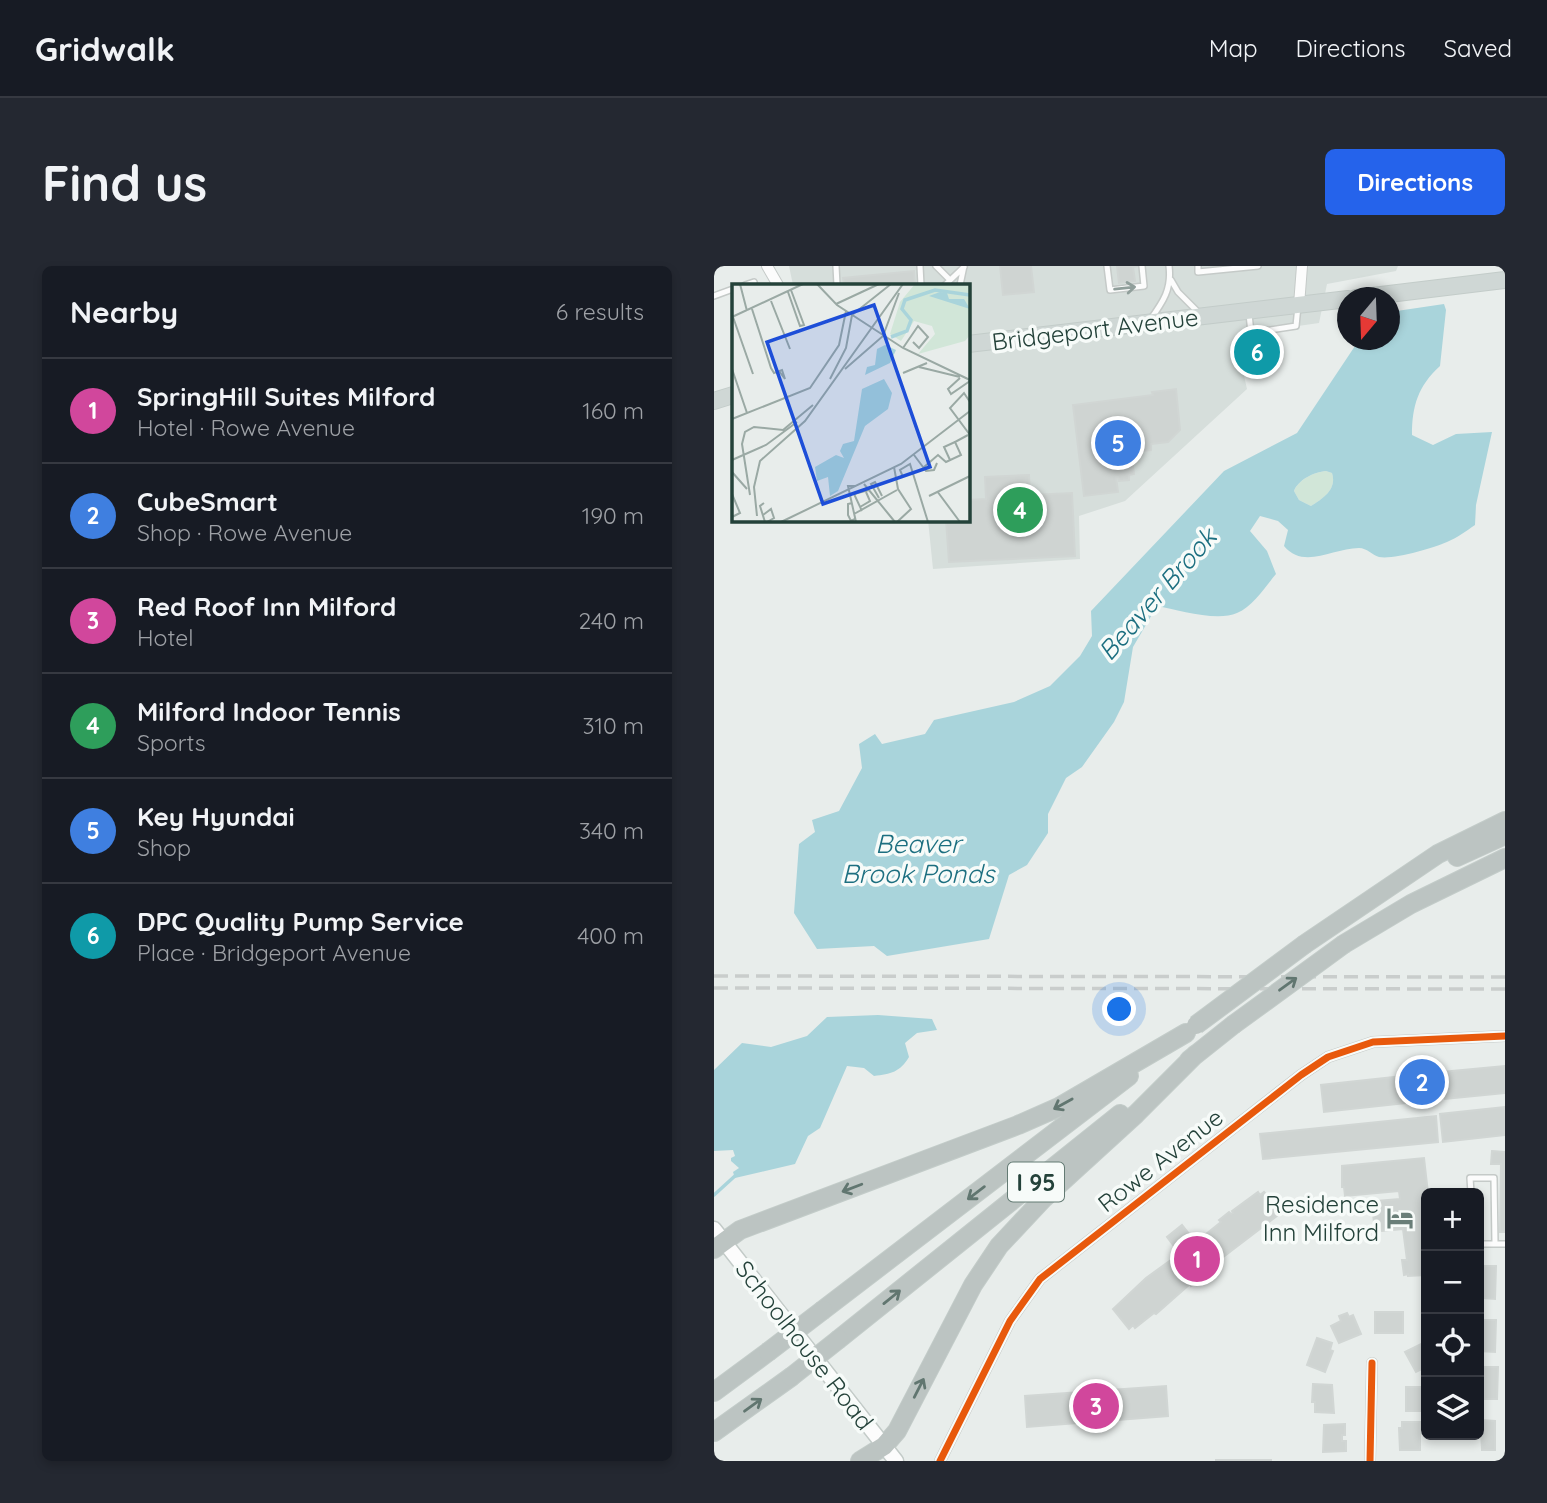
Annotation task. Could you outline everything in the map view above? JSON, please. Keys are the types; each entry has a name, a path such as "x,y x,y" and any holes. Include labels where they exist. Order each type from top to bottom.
{"highway":[{"path":"1305,944 1438,854 1505,821"},
{"name":"I 95","path":"714,1392 1305,944 1407,882 1505,835"},
{"name":"I 95","path":"714,1432 791,1377 1233,1025 1344,944 1411,904 1505,858"},
{"path":"1344,944 1505,871"},
{"path":"717,1239 1059,1107 1191,1029"},
{"path":"860,1461 884,1446 897,1431 973,1285 999,1246 1044,1198 1116,1133 1196,1054"}],"main road":[{"path":"1400,293 1505,280"},
{"name":"Bridgeport Avenue","path":"970,344 1337,300"},
{"path":"714,401 732,395"},
{"name":"Schoolhouse Road","path":"717,1239 896,1461"}],"street":[{"path":"767,266 777,284"},
{"path":"1298,305 1303,266"},
{"name":"Rowe Avenue","path":"940,1461 1010,1321 1040,1279 1292,1082 1328,1057 1373,1042 1505,1035"},
{"path":"1370,1461 1371,1363"}],"lane":[{"path":"835,266 837,284"},
{"path":"920,266 921,284"},
{"path":"936,266 947,283 963,266"},
{"path":"960,284 963,266"},
{"path":"1107,266 1110,289 1144,286 1142,266"},
{"path":"1148,323 1168,294 1171,280 1169,266"},
{"path":"1198,266 1198,272 1258,266"},
{"path":"1171,280 1185,300 1202,316"},
{"path":"748,284 754,282"},
{"path":"714,296 732,289"},
{"path":"1471,1188 1470,1178 1493,1178 1495,1244"},
{"path":"1484,1244 1505,1244"}],"shaded area":[{"path":"789,266 1398,266 1396,271 1327,284 1319,323 1235,335 1247,389 1125,501 1079,516 1080,559 933,569 928,522 970,522 970,284 793,284"}],"green space":[{"path":"1316,473 1332,473 1333,479 1328,493 1311,506 1299,500 1294,491 1299,483"}],"water":[{"name":"Beaver Brook Ponds","path":"1444,304 1446,310 1440,366 1421,389 1413,415 1412,435 1433,445 1456,434 1492,432 1476,505 1475,525 1447,542 1403,555 1379,557 1359,548 1310,557 1292,553 1284,546 1288,530 1278,521 1260,516 1250,531 1267,551 1276,574 1248,606 1237,613 1219,616 1157,606 1133,647 1124,702 1114,722 1082,767 1066,778 1048,814 1048,833 1027,865 1009,875 989,939 887,956 874,946 817,949 794,913 799,844 815,832 812,820 839,811 862,768 859,744 875,734 882,744 925,734 934,720 1014,702 1050,686 1080,656 1092,636 1091,611 1224,471 1297,433 1352,350 1400,350 1400,311","holes":["1321,472 1332,473 1333,479 1328,493 1311,506 1299,500 1294,491 1303,480"]},
{"path":"878,1015 932,1019 937,1030 917,1033 905,1043 909,1057 895,1071 874,1076 864,1068 847,1066 820,1128 808,1136 795,1164 735,1178 733,1172 739,1168 731,1161 735,1156 733,1150 714,1151 714,1070 742,1043 771,1047 807,1036 827,1017"}],"building":[{"path":"1000,266 1031,266 1034,292 1003,295"},
{"path":"1117,266 1138,266 1133,267 1135,281 1119,283"},
{"path":"914,271 915,284 844,284 843,278"},
{"path":"1275,335 1278,337 1281,352 1270,353 1268,338"},
{"path":"1262,340 1264,362 1253,364 1250,341"},
{"path":"1176,389 1180,430 1168,442 1151,444 1151,450 1131,452 1134,474 1129,475 1129,480 1119,481 1116,477 1118,492 1084,496 1073,405 1153,395 1152,392"},
{"path":"1029,475 1030,495 1072,493 1075,556 949,562 946,522 970,522 970,500 986,499 985,477"},
{"path":"1505,1066 1505,1093 1445,1099 1442,1072"},
{"path":"1430,1073 1433,1100 1324,1112 1321,1085"},
{"path":"1505,1107 1505,1135 1443,1142 1440,1114"},
{"path":"1436,1116 1438,1142 1263,1159 1260,1134"},
{"path":"1492,1151 1505,1152 1505,1232 1500,1232 1501,1164 1491,1164"},
{"name":"Residence Inn Milford","path":"1424,1158 1427,1188 1421,1188 1421,1275 1404,1275 1402,1260 1407,1260 1403,1229 1382,1231 1379,1222 1374,1223 1373,1213 1378,1213 1377,1201 1400,1199 1399,1191 1345,1196 1342,1166"},
{"path":"1258,1192 1260,1195 1264,1192 1279,1211 1275,1214 1277,1216 1218,1261 1218,1269 1197,1285 1190,1284 1156,1314 1129,1329 1113,1309 1146,1278 1175,1257 1172,1253 1176,1249 1167,1237 1182,1225 1194,1240 1199,1236 1201,1238 1221,1222 1219,1220 1229,1212 1233,1213 1232,1211"},
{"path":"1484,1266 1496,1266 1495,1299 1484,1298"},
{"path":"1375,1312 1403,1312 1403,1333 1375,1333"},
{"path":"1347,1313 1349,1317 1353,1315 1361,1334 1339,1343 1331,1326 1341,1321 1339,1316"},
{"path":"1484,1320 1496,1320 1495,1352 1484,1351"},
{"path":"1317,1338 1332,1343 1330,1350 1333,1351 1325,1372 1307,1365"},
{"path":"1421,1344 1421,1370 1416,1372 1405,1352"},
{"path":"1484,1367 1498,1367 1497,1399 1484,1399"},
{"path":"1313,1384 1332,1385 1334,1413 1315,1412 1315,1402 1312,1402"},
{"path":"1166,1386 1168,1416 1027,1427 1025,1396"},
{"path":"1406,1387 1421,1387 1421,1411 1406,1411"},
{"path":"1484,1420 1495,1421 1495,1450 1482,1450"},
{"path":"1402,1422 1420,1422 1420,1450 1400,1450 1399,1428 1402,1428"},
{"path":"1345,1424 1342,1441 1346,1441 1346,1451 1323,1452 1324,1425"},
{"path":"1271,1460 1271,1461 1216,1461"}],"waterway":[{"name":"Beaver Brook","path":"714,1195 736,1175"}],"railway":[{"path":"714,976 1505,977"},
{"path":"714,988 1505,989"}],"cycle path":[{"path":"940,1461 1010,1321 1040,1279 1301,1075 1328,1057 1373,1042 1505,1036"},
{"path":"1370,1461 1372,1363"}],"place":[{"name":"DPC Quality Pump Service","path":"1257,352"},
{"name":"Key Hyundai","path":"1118,443"},
{"name":"Milford Indoor Tennis","path":"1020,510"},
{"name":"CubeSmart","path":"1422,1082"},
{"name":"Residence Inn Milford","path":"1400,1218"},
{"name":"SpringHill Suites Milford","path":"1197,1259"},
{"name":"Red Roof Inn Milford","path":"1096,1406"}]}
